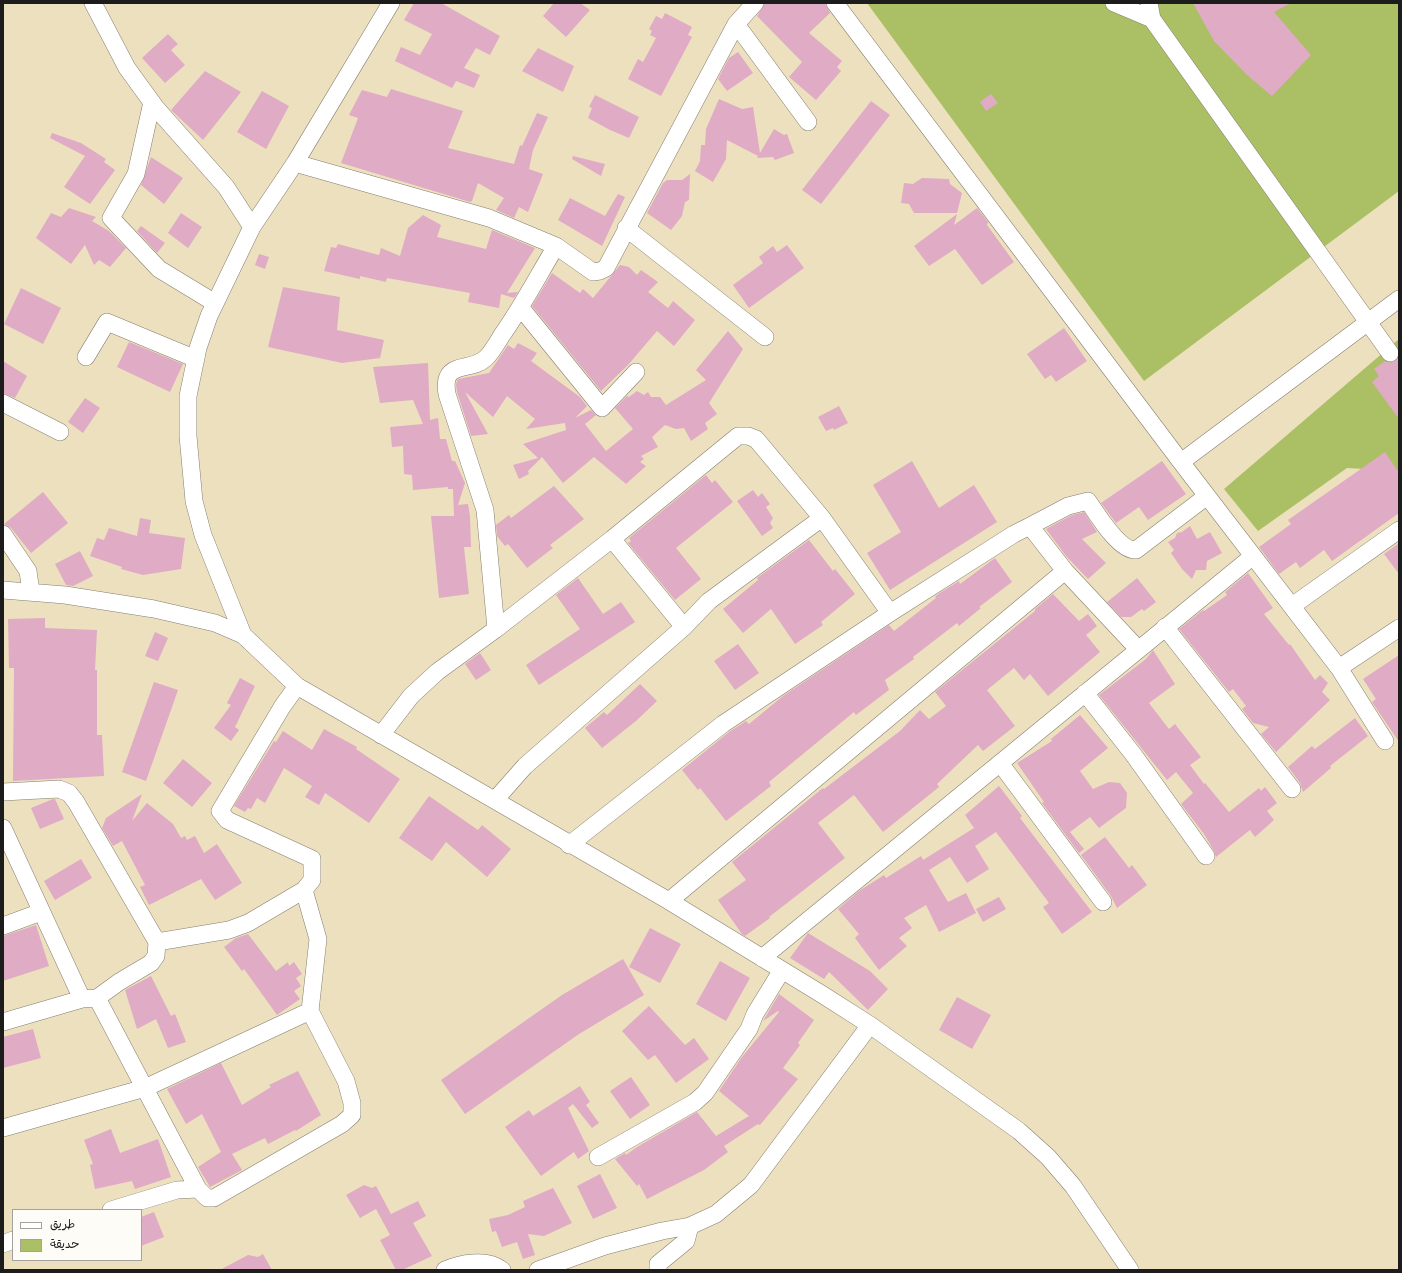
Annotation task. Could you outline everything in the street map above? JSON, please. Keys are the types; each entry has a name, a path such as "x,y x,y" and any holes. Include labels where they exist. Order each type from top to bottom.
{"street":[{"path":"93,3 127,68 152,102 226,187 252,227"},
{"path":"243,635 203,535 194,501 188,436 188,396 196,359 207,322 215,303 252,227 295,163 391,3"},
{"path":"295,163 478,214 556,246 593,272 600,271 606,268 736,24 755,3"},
{"path":"835,3 1181,462 1339,668 1385,741"},
{"path":"1114,3 1150,11 1390,353"},
{"path":"736,24 808,122"},
{"path":"152,102 136,174 111,218 159,270 215,303"},
{"path":"626,228 765,337"},
{"path":"496,629 485,510 446,386 447,378 452,371 475,364 486,358 521,308 556,246"},
{"path":"1181,462 1399,299"},
{"path":"521,308 602,408 636,372"},
{"path":"86,357 106,322 196,359"},
{"path":"3,404 60,432"},
{"path":"382,735 411,696 437,672 496,629 612,539 738,436 748,436 756,439 822,518 890,613"},
{"path":"570,845 723,724 890,613 1014,534 1068,506 1088,501 1106,527 1126,548 1136,550 1207,496"},
{"path":"495,800 524,766 684,627 709,601 822,518"},
{"path":"1030,526 1065,571 1138,649"},
{"path":"1292,606 1399,530"},
{"path":"3,534 28,571 31,592"},
{"path":"612,539 684,627"},
{"path":"762,958 1253,556"},
{"path":"669,902 1065,571"},
{"path":"3,590 65,595 154,609 215,623 243,635 297,686 495,800 782,970 870,1026 1019,1132 1048,1157 1073,1186 1130,1270"},
{"path":"1165,627 1292,789"},
{"path":"1339,668 1399,628"},
{"path":"157,942 229,930 248,923 304,890 312,880 312,859 227,820 220,811 282,707 297,686"},
{"path":"1085,693 1132,754 1206,856"},
{"path":"1000,762 1102,902"},
{"path":"3,792 59,789 69,793 76,802 157,942 156,956 151,963 90,998 3,1022"},
{"path":"3,828 41,912 90,998 145,1088 198,1189 207,1198 214,1198 342,1124 352,1115 352,1103 346,1080 310,1011 318,940 304,890"},
{"path":"3,926 41,912"},
{"path":"598,1157 695,1102 705,1093 749,1028 755,1014 782,970"},
{"path":"3,1128 145,1088 310,1011"},
{"path":"538,1270 605,1246 662,1231 690,1226 716,1214 751,1185 870,1026"},
{"path":"114,1209 177,1190 198,1189"},
{"path":"658,1270 658,1264 686,1241 690,1226"},
{"path":"445,1270 464,1263 496,1266 502,1270"}],"green space":[{"path":"867,3 1399,3 1399,191 1144,381"},
{"path":"1399,339 1399,471 1347,468 1258,531 1224,489"}],"building":[{"path":"414,3 441,3 500,36 490,55 476,48 464,68 480,75 474,88 456,81 452,88 395,61 401,47 420,55 432,34 404,20"},
{"path":"554,3 580,3 590,10 566,37 543,16"},
{"path":"765,3 825,3 830,13 809,33 842,61 837,67 841,71 816,100 789,77 802,62 757,16"},
{"path":"1193,3 1291,3 1274,12 1311,55 1272,96 1247,75 1214,41"},
{"path":"665,13 692,27 688,35 692,37 661,96 628,79 638,59 643,62 656,38 650,35 652,31 649,29 656,16 662,19"},
{"path":"168,34 178,44 171,50 185,65 165,83 142,58"},
{"path":"538,48 574,66 563,92 522,71"},
{"path":"738,52 753,73 727,91 718,79 729,58"},
{"path":"205,71 241,92 203,140 171,110"},
{"path":"391,89 463,111 448,148 514,164 520,145 522,146 537,113 548,117 533,150 529,169 543,174 528,212 519,207 514,218 496,210 504,198 478,183 472,201 470,202 341,163 358,118 349,115 362,90 387,97"},
{"path":"262,91 289,106 266,149 237,132"},
{"path":"991,94 998,103 986,111 980,102"},
{"path":"595,95 639,117 629,138 588,118 592,108 589,107"},
{"path":"719,99 742,109 753,107 760,153 774,129 784,135 787,134 794,153 775,160 773,157 757,158 758,156 727,140 726,159 713,182 695,171 700,161 701,145 705,145 706,129"},
{"path":"871,101 890,115 821,204 802,190"},
{"path":"52,133 81,143 106,159 104,162 115,170 90,204 64,187 85,156 50,138"},
{"path":"573,156 605,164 601,176 572,159"},
{"path":"151,157 183,178 164,204 141,185"},
{"path":"690,174 689,200 685,202 682,216 671,230 647,213 663,183 667,180 682,180"},
{"path":"922,178 949,179 950,184 962,193 957,213 914,213 909,204 901,203 904,183 913,184"},
{"path":"618,194 625,197 602,246 558,220 570,198 605,216"},
{"path":"69,208 96,217 92,221 109,231 126,248 110,267 99,260 94,265 85,245 71,264 36,238 51,213 61,217"},
{"path":"977,208 988,222 987,225 1014,262 982,285 955,249 929,266 914,246 957,214 954,225"},
{"path":"181,213 202,227 188,248 168,233"},
{"path":"423,215 441,225 437,237 486,249 492,230 535,248 507,293 518,292 514,298 501,294 499,308 468,302 470,293 387,278 386,282 360,276 360,279 324,271 331,247 336,248 338,244 379,255 381,248 400,256 408,228"},
{"path":"141,226 165,243 157,253 137,231"},
{"path":"787,245 804,268 749,308 733,285 763,263 759,257 773,246 777,252"},
{"path":"259,254 269,257 265,269 255,265"},
{"path":"620,265 629,267 637,275 641,270 658,282 648,292 668,308 673,301 695,320 674,346 657,331 628,365 601,391 532,306 552,273 580,293 583,289 593,298"},
{"path":"283,287 340,297 337,330 384,340 380,358 342,363 268,347"},
{"path":"21,288 61,308 43,344 4,324"},
{"path":"1064,328 1087,361 1056,382 1051,375 1045,379 1027,354"},
{"path":"728,331 743,349 709,403 717,414 705,423 708,429 691,441 684,428 676,429 665,425 652,437 658,447 641,456 644,459 640,462 646,466 626,484 594,457 563,483 542,457 528,471 529,474 519,479 513,465 538,458 523,444 566,430 565,423 526,429 535,419 507,396 493,417 465,392 488,434 471,436 457,392 456,384 458,379 489,373 508,345 514,349 518,343 537,353 531,361 580,397 587,406 575,418 591,410 596,415 585,424 606,451 633,429 615,408 627,396 629,397 637,391 644,395 648,392 651,397 660,397 666,405 706,380 696,370"},
{"path":"129,342 183,364 170,392 117,367"},
{"path":"1399,357 1399,419 1372,382 1379,376 1374,369 1385,361 1391,363"},
{"path":"3,361 27,376 15,398 3,393"},
{"path":"428,363 430,420 438,418 440,439 446,439 452,461 455,461 465,483 458,505 468,504 470,516 471,547 464,547 469,594 439,598 431,516 454,516 453,489 448,489 448,487 413,490 412,475 404,474 403,446 392,447 390,427 423,424 413,400 380,403 373,367"},
{"path":"85,398 100,408 83,433 68,422"},
{"path":"839,406 848,423 834,430 833,428 826,431 818,417"},
{"path":"1385,452 1399,473 1399,513 1332,561 1324,550 1300,568 1296,562 1279,574 1259,547 1291,524 1288,520"},
{"path":"912,461 939,508 974,485 997,522 890,590 867,553 901,532 873,485"},
{"path":"1162,461 1186,494 1148,520 1139,507 1116,523 1101,503"},
{"path":"706,475 712,483 715,480 733,502 676,548 701,579 675,600 628,543 631,541 629,538"},
{"path":"554,486 584,519 550,545 553,548 527,568 508,544 505,546 497,536 496,525 509,515 511,518"},
{"path":"753,490 758,497 762,493 770,504 766,507 773,518 770,523 773,528 762,536 737,501"},
{"path":"43,492 68,523 31,553 11,528 4,524"},
{"path":"1084,512 1097,532 1082,539 1106,563 1088,579 1066,556 1046,529 1072,515"},
{"path":"140,518 151,520 149,533 185,538 181,569 143,575 121,569 122,567 90,556 97,538 104,540 109,528 137,536"},
{"path":"1190,526 1197,539 1210,532 1222,553 1207,561 1206,570 1196,570 1192,579 1182,569 1171,553 1174,550 1168,542 1175,538 1177,533 1182,532"},
{"path":"809,540 833,571 835,569 855,594 821,622 823,625 795,644 771,609 743,633 723,609 758,580 757,578"},
{"path":"1399,543 1399,574 1384,554"},
{"path":"80,551 93,576 73,586 66,585 55,564"},
{"path":"995,558 1012,582 979,607 981,608 959,626 957,623 913,657 914,659 885,680 889,690 856,715 854,712 769,782 771,786 726,821 700,788 698,790 682,770 729,732 746,721 749,724 783,696 889,625 894,631 936,598 935,597 938,594 959,581 960,584"},
{"path":"1248,573 1273,608 1264,614 1289,645 1290,644 1315,680 1320,675 1328,683 1322,692 1330,700 1276,752 1261,734 1269,727 1253,723 1242,709 1246,706 1233,689 1229,692 1179,629 1203,610 1204,611 1227,595 1225,592"},
{"path":"578,578 603,614 621,602 635,622 539,685 526,665 580,629 556,595"},
{"path":"1137,578 1156,602 1144,611 1142,609 1131,617 1121,617 1107,602"},
{"path":"1053,594 1079,621 1088,614 1097,626 1086,635 1100,652 1048,696 1030,674 1024,680 1014,668 987,690 1015,726 983,751 978,745 937,784 939,787 883,832 854,795 818,823 845,858 769,917 770,918 745,936 742,934 718,900 746,880 732,862 823,788 824,789 900,731 920,710 929,719 946,706 935,692 1035,611 1035,609"},
{"path":"45,618 45,628 97,630 95,670 97,670 97,735 102,735 104,776 13,781 14,668 9,668 8,619"},
{"path":"155,632 168,638 158,661 145,656"},
{"path":"738,644 759,673 735,690 714,661"},
{"path":"1153,650 1175,684 1149,703 1169,729 1175,724 1201,757 1190,765 1204,784 1205,783 1229,812 1259,788 1261,791 1265,787 1277,803 1267,811 1274,820 1255,837 1250,830 1216,857 1204,834 1181,804 1193,793 1176,772 1167,780 1099,695 1146,659"},
{"path":"480,653 491,670 476,680 465,664"},
{"path":"1399,655 1399,742 1372,702 1376,699 1363,679"},
{"path":"240,678 255,686 235,727 239,730 231,741 214,728 231,705 227,703"},
{"path":"154,682 178,690 146,781 122,772"},
{"path":"640,684 657,701 636,721 602,748 585,728 604,712 607,715"},
{"path":"1080,715 1108,748 1080,771 1093,789 1109,782 1120,783 1127,793 1126,808 1099,828 1090,817 1070,832 1084,849 1079,853 1042,803 1044,802 1017,763 1052,741 1051,739"},
{"path":"1355,718 1368,736 1330,766 1331,768 1303,792 1300,783 1288,767 1312,746 1315,749"},
{"path":"324,729 357,747 356,749 400,779 369,823 325,793 319,805 305,797 312,786 284,768 265,803 257,798 251,809 248,808 245,812 234,806 274,741 276,742 283,731 312,750"},
{"path":"183,759 212,783 192,807 163,783"},
{"path":"999,786 1022,816 1020,818 1092,912 1062,934 1043,907 1049,903 996,832 975,846 989,869 967,883 950,857 929,870 948,902 966,893 976,913 939,932 926,905 904,918 912,928 899,938 907,946 879,970 855,938 859,934 838,909 859,891 884,875 886,878 921,856 923,860 974,828 965,815"},
{"path":"142,794 132,821 147,803 173,824 181,838 185,836 187,840 195,836 204,853 217,844 242,883 215,900 201,879 149,905 140,887 145,885 122,841 113,846 102,828 106,818"},
{"path":"429,796 478,830 482,825 511,849 487,877 446,842 432,861 399,838"},
{"path":"55,799 64,819 40,829 31,808"},
{"path":"1105,837 1129,868 1132,865 1147,885 1117,908 1111,896 1081,855"},
{"path":"81,859 92,878 55,900 44,881"},
{"path":"999,897 1006,909 983,922 976,909"},
{"path":"36,925 49,966 3,981 3,936"},
{"path":"650,928 681,944 660,983 629,967"},
{"path":"808,933 870,971 888,989 868,1010 829,972 824,979 790,958"},
{"path":"248,934 276,971 288,962 289,966 294,962 302,974 296,978 301,986 294,991 300,999 277,1015 244,969 242,971 224,947 236,938"},
{"path":"623,959 644,995 579,1034 465,1114 441,1080 562,995"},
{"path":"720,961 750,978 726,1021 696,1004"},
{"path":"151,976 171,1016 175,1014 186,1042 168,1048 156,1019 137,1029 125,990"},
{"path":"779,994 814,1020 798,1043 800,1045 783,1068 798,1079 760,1125 758,1124 724,1146 728,1152 704,1170 647,1199 639,1184 637,1186 615,1159 625,1153 626,1155 697,1112 716,1136 749,1116 719,1091 742,1057 779,1012 778,1011 763,1021"},
{"path":"957,997 991,1015 972,1049 939,1030"},
{"path":"649,1006 685,1045 694,1038 709,1059 676,1083 655,1055 648,1060 622,1031"},
{"path":"33,1029 41,1058 3,1068 3,1037"},
{"path":"221,1063 242,1105 271,1087 269,1085 298,1071 321,1115 296,1131 295,1130 268,1144 265,1138 232,1154 242,1170 210,1187 198,1167 221,1152 202,1114 186,1124 167,1089"},
{"path":"631,1077 650,1105 630,1119 610,1091"},
{"path":"580,1086 590,1102 586,1105 599,1123 592,1128 573,1104 568,1108 589,1151 578,1159 574,1152 541,1176 505,1127 529,1110 533,1116"},
{"path":"111,1129 120,1153 158,1139 171,1177 135,1189 132,1181 95,1189 90,1165 93,1164 84,1140"},
{"path":"600,1174 617,1208 593,1219 577,1186"},
{"path":"364,1185 372,1188 376,1186 391,1214 418,1201 426,1216 413,1223 432,1256 402,1270 396,1270 380,1240 390,1235 376,1209 360,1218 346,1195"},
{"path":"553,1188 572,1223 544,1236 528,1234 535,1255 523,1259 517,1242 502,1247 496,1231 492,1232 489,1219 508,1215 525,1207 523,1201"},
{"path":"154,1212 164,1237 142,1246 142,1217"},
{"path":"263,1254 272,1270 220,1270 248,1255 258,1257"}]}
